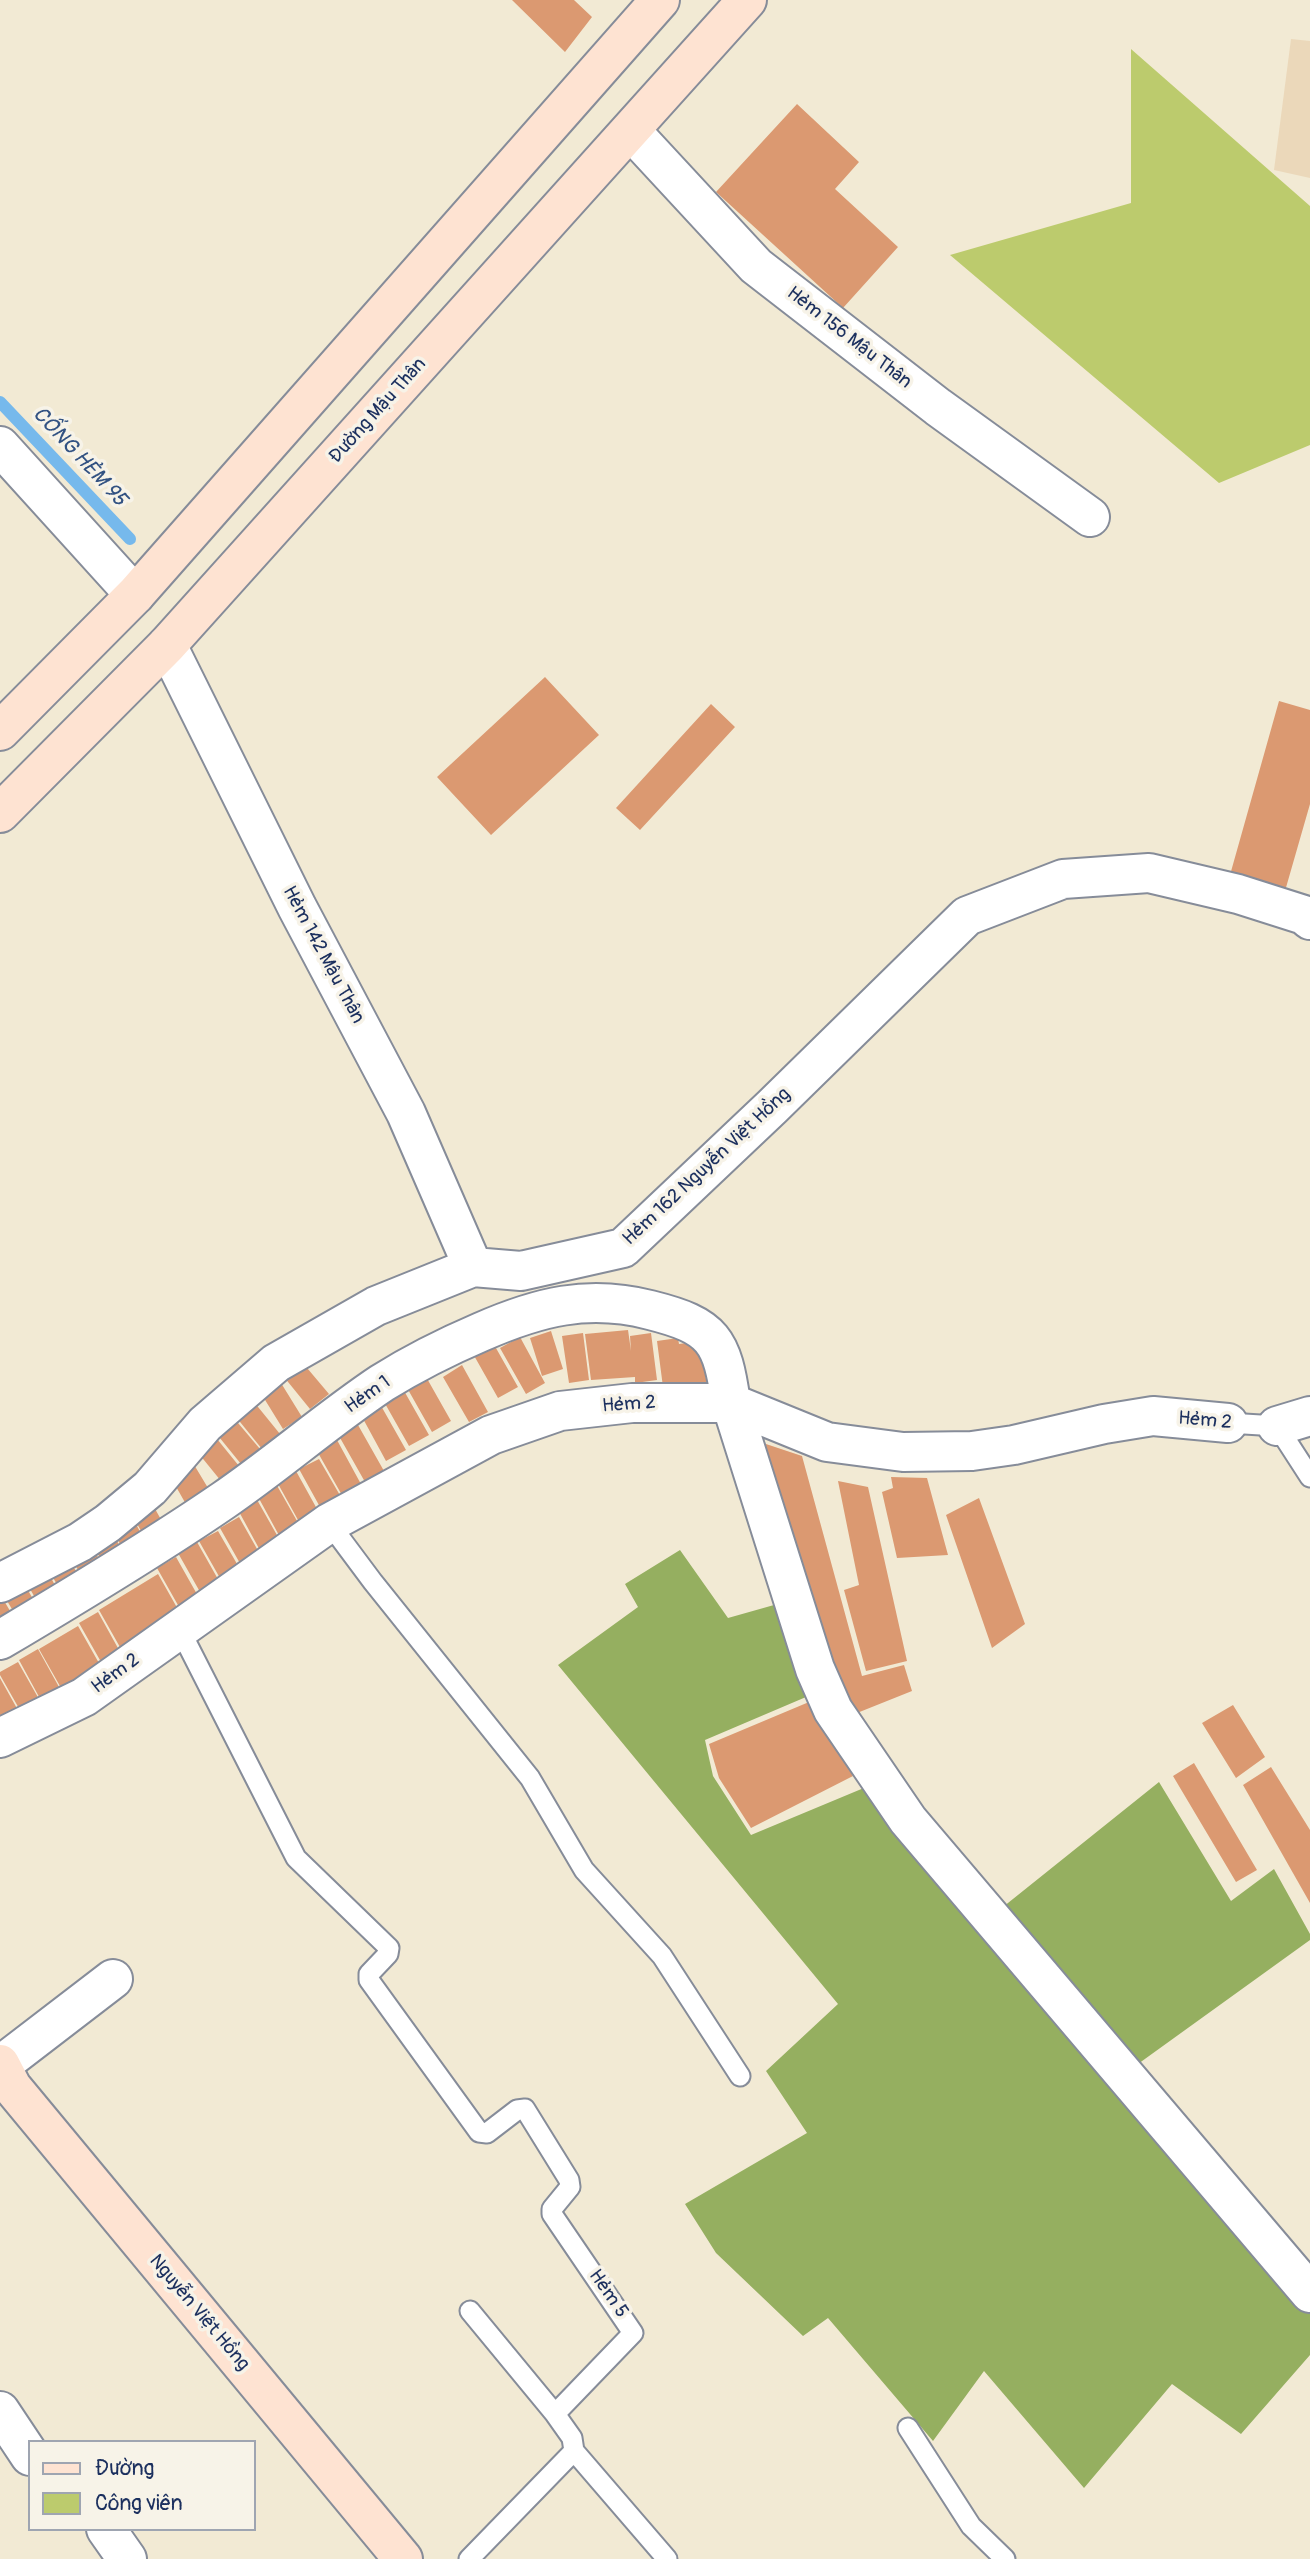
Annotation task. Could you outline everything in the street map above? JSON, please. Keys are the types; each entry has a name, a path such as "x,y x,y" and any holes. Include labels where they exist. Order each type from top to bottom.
{"main road":[{"path":"0,731 135,595 660,0"},
{"name":"Đường Mậu Thân","path":"0,813 167,645 747,0"},
{"path":"135,595 167,645"},
{"name":"Nguyễn Việt Hồng","path":"0,2064 12,2087 403,2559"}],"street":[{"name":"Hẻm 156 Mậu Thân","path":"631,131 756,266 938,407 1090,517"},
{"path":"0,446 135,595"},
{"name":"Hẻm 142 Mậu Thân","path":"167,645 297,907 406,1113 473,1267"},
{"name":"Hẻm 162 Nguyễn Việt Hồng","path":"0,1583 80,1542 108,1523 150,1488 205,1424 276,1363 376,1306 473,1267 521,1271 623,1248 967,916 1063,879 1149,873 1238,894 1304,915 1310,920"},
{"name":"Hẻm 1","path":"0,1640 121,1568 227,1498 381,1384 432,1353 522,1314 577,1303 609,1303 672,1315 701,1328 717,1344 726,1371 731,1403 815,1670 833,1710 908,1820 1310,2293"},
{"name":"Hẻm 2","path":"0,1738 85,1697 329,1522 491,1434 560,1412 632,1403 731,1403 827,1442 904,1452 972,1451 1014,1445 1104,1424 1153,1416 1227,1423"},
{"path":"0,2064 113,1979"},
{"path":"0,2411 28,2453"},
{"path":"107,2531 127,2559"}],"lane":[{"name":"Hẻm 2","path":"1227,1423 1294,1421 1310,1477"},
{"path":"329,1522 373,1582 530,1778 584,1870 663,1956 740,2076"},
{"name":"Hẻm 5","path":"179,1628 296,1858 389,1948 388,1954 367,1977 479,2132 487,2133 517,2110 525,2109 569,2180 570,2187 552,2209 552,2214 633,2333 555,2414"},
{"path":"470,2311 555,2414 572,2438 574,2451 667,2559"},
{"path":"908,2428 971,2526 1005,2559"},
{"path":"469,2559 574,2451"}],"shaded area":[{"path":"1291,39 1310,41 1310,178 1274,170"}],"green space":[{"path":"1131,49 1310,206 1310,445 1219,483 950,255 1131,203"},
{"path":"680,1550 728,1618 774,1605 806,1697 705,1740 713,1776 751,1835 871,1785 983,1923 1159,1782 1231,1901 1274,1869 1310,1934 1310,1940 1131,2069 1310,2303 1310,2355 1241,2434 1172,2384 1084,2488 984,2371 933,2441 828,2318 803,2336 716,2253 685,2204 807,2133 766,2071 838,2004 558,1665 638,1607 625,1584"}],"building":[{"path":"512,0 574,0 592,17 565,52"},
{"path":"797,104 859,162 835,189 898,247 843,308 716,192"},
{"path":"545,677 599,735 491,835 437,777"},
{"path":"1279,701 1310,710 1310,804 1285,891 1230,875"},
{"path":"711,704 735,727 640,830 616,808"},
{"path":"628,1330 631,1351 630,1336 651,1333 657,1380 635,1383 635,1377 591,1380 585,1334"},
{"path":"551,1331 563,1369 542,1376 530,1338"},
{"path":"583,1333 589,1380 569,1383 562,1336"},
{"path":"520,1337 545,1383 526,1394 500,1348"},
{"path":"678,1338 679,1344 701,1341 707,1387 663,1387 657,1341"},
{"path":"492,1341 518,1387 498,1398 472,1352"},
{"path":"302,1362 329,1394 310,1409 284,1377"},
{"path":"462,1365 488,1412 469,1422 443,1377"},
{"path":"425,1375 451,1421 432,1432 406,1386"},
{"path":"281,1383 302,1417 283,1429 262,1395"},
{"path":"403,1389 429,1435 409,1446 383,1400"},
{"path":"254,1402 280,1434 262,1449 236,1417"},
{"path":"380,1404 406,1450 386,1461 361,1415"},
{"path":"233,1417 260,1449 241,1464 215,1432"},
{"path":"358,1425 384,1471 365,1482 339,1436"},
{"path":"213,1434 239,1466 221,1481 195,1449"},
{"path":"337,1440 362,1486 343,1497 317,1451"},
{"path":"760,1442 802,1456 862,1676 904,1665 912,1691 847,1717"},
{"path":"319,1459 345,1504 325,1516 299,1469"},
{"path":"193,1463 211,1493 187,1506 170,1476"},
{"path":"296,1471 322,1518 303,1529 277,1482"},
{"path":"891,1477 927,1478 948,1555 897,1558 882,1492 893,1488"},
{"path":"838,1481 868,1487 907,1661 866,1671 844,1590 859,1585"},
{"path":"275,1482 301,1528 281,1539 256,1493"},
{"path":"149,1498 164,1525 144,1536 129,1510"},
{"path":"256,1498 282,1544 262,1554 237,1508"},
{"path":"979,1498 1025,1624 992,1648 946,1515"},
{"path":"130,1513 144,1539 124,1551 109,1524"},
{"path":"239,1517 265,1563 246,1574 220,1528"},
{"path":"109,1526 123,1552 103,1563 88,1537"},
{"path":"218,1531 244,1576 225,1587 199,1541"},
{"path":"88,1541 104,1567 83,1579 68,1552"},
{"path":"197,1542 223,1588 204,1599 178,1553"},
{"path":"67,1556 83,1583 63,1594 47,1568"},
{"path":"176,1557 202,1603 183,1614 157,1568"},
{"path":"47,1570 61,1597 41,1608 26,1582"},
{"path":"158,1574 184,1620 125,1656 99,1610"},
{"path":"23,1582 39,1609 19,1621 3,1594"},
{"path":"0,1594 16,1621 0,1630"},
{"path":"98,1612 124,1659 105,1669 79,1623"},
{"path":"78,1626 104,1672 65,1695 39,1649"},
{"path":"38,1649 64,1696 44,1706 19,1660"},
{"path":"18,1662 44,1708 25,1719 0,1675 0,1672"},
{"path":"0,1678 24,1721 0,1724"},
{"path":"809,1702 853,1776 751,1828 719,1778 709,1744"},
{"path":"1233,1705 1265,1757 1236,1778 1202,1723"},
{"path":"1194,1763 1257,1870 1236,1882 1173,1776"},
{"path":"1271,1767 1310,1830 1310,1903 1243,1785"}],"waterway":[{"name":"CỐNG HẺM 95","path":"0,402 130,539"}]}
